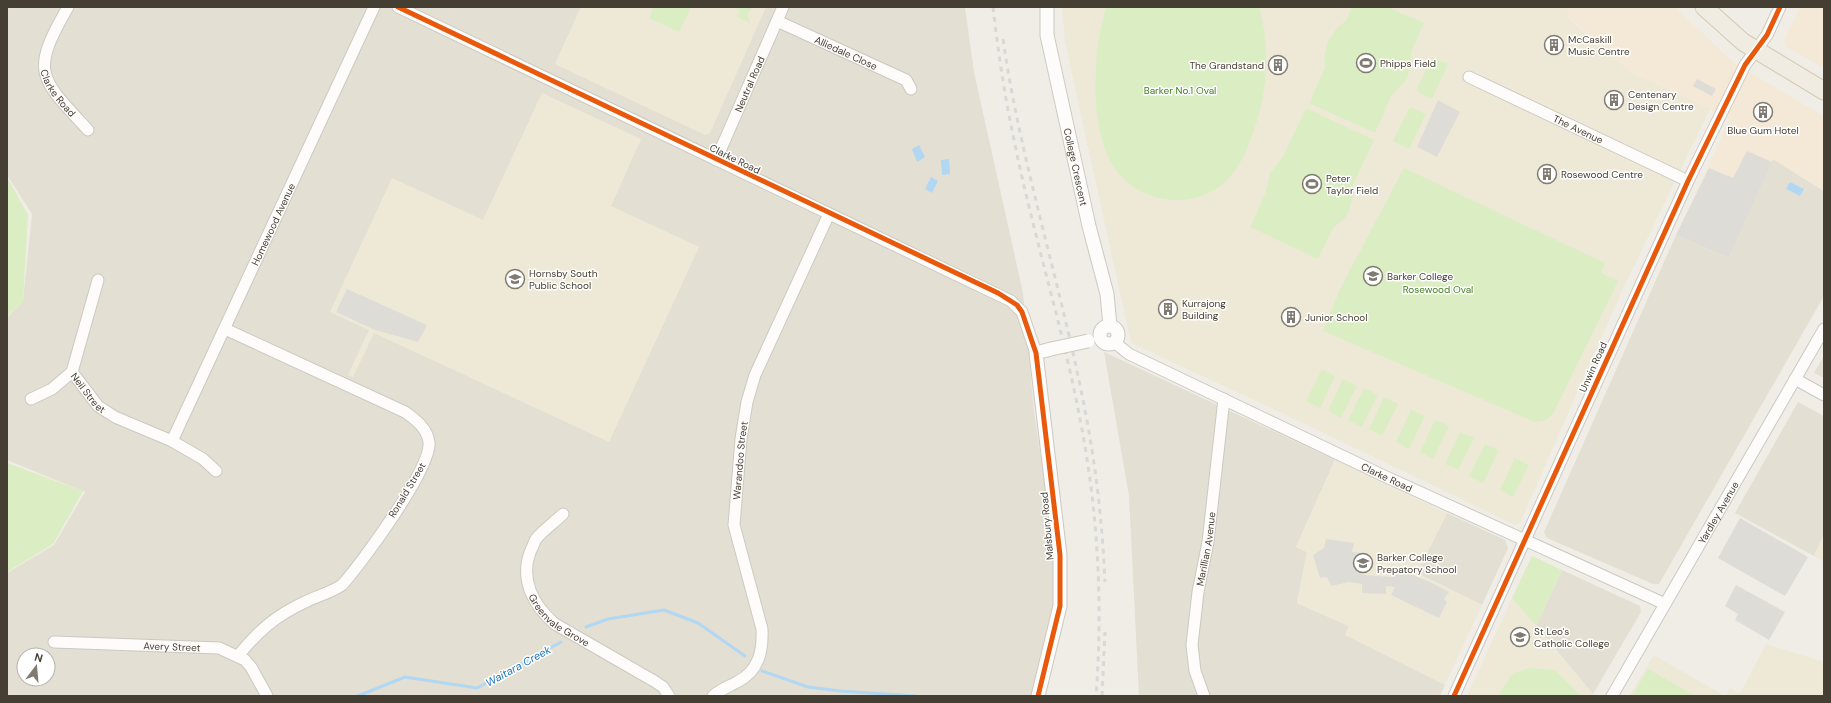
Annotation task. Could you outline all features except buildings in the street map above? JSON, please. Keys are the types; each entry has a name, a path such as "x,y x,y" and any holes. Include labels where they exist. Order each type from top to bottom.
{"main road":[{"path":"1704,7 1738,39 1824,91"}],"street":[{"name":"Clarke Road","path":"68,7 51,36 46,49 44,76 54,92 88,130"},
{"name":"Homewood Avenue","path":"172,441 225,330 374,7"},
{"name":"Clarke Road","path":"398,7 1011,300 1022,312 1036,353"},
{"name":"Neutral Road","path":"716,160 783,7"},
{"name":"College Crescent","path":"1047,7 1047,35 1089,226 1107,294 1110,326 1117,331 1117,337 1114,342"},
{"name":"Unwin Road","path":"1454,696 1688,181 1745,65 1767,35 1780,7"},
{"name":"Alliedale Close","path":"777,20 906,80 911,89"},
{"name":"The Avenue","path":"1469,77 1688,181"},
{"name":"Warandoo Street","path":"713,696 720,689 739,681 754,667 760,657 763,647 762,629 734,524 741,440 747,402 755,374 829,214"},
{"name":"Neil Street","path":"98,280 72,372 98,406 115,417 172,441 203,459 216,471"},
{"path":"1094,339 1104,328 1110,326"},
{"name":"Yardley Avenue","path":"1612,696 1824,329"},
{"name":"Ronald Street","path":"225,330 405,412 418,421 429,442 428,454 423,466 390,519 342,585 332,591 284,612 256,633 238,656"},
{"path":"1036,353 1094,339 1108,344 1114,342"},
{"name":"Clarke Road","path":"1114,342 1129,354 1382,475 1665,604"},
{"name":"Malsbury Road","path":"1036,353 1060,555 1060,606 1038,696"},
{"path":"31,399 52,390 72,372"},
{"path":"1795,379 1824,395"},
{"name":"Marillian Avenue","path":"1204,696 1195,671 1192,644 1198,592 1208,542 1224,399"},
{"name":"Greenvale Grove","path":"563,514 536,540 527,560 526,582 533,600 542,613 555,624 654,681 663,688 669,696"},
{"name":"Avery Street","path":"54,642 211,646 219,648 238,656 251,667 267,696"}],"shaded area":[{"path":"7,7 965,7 974,72 1023,293 1034,411 1055,556 1054,608 1033,696 7,696 7,573 54,545 85,492 7,460 7,318 23,301 32,214 7,175"},
{"path":"581,7 766,7 710,133 705,135 555,64"},
{"name":"Barker College","path":"1062,7 1568,7 1569,19 1634,74 1710,109 1621,293 1520,523 1515,525 1290,417 1131,343 1065,42"},
{"path":"1568,7 1675,7 1734,63 1824,116 1824,191 1773,159 1729,258 1676,235 1730,119 1634,74 1569,18"},
{"path":"1800,7 1824,7 1824,68 1786,47 1784,40"},
{"path":"1697,79 1716,89 1712,96 1693,86"},
{"name":"Hornsby South Public School","path":"542,93 641,139 611,206 699,247 609,442 374,333 353,377 348,375 369,330 330,312 392,178 483,220"},
{"path":"1438,100 1460,112 1437,157 1417,147"},
{"path":"1747,151 1772,162 1729,258 1676,235 1709,168 1733,178"},
{"path":"1773,159 1824,191 1824,296 1659,584 1653,584 1547,538 1544,532 1676,235 1729,258"},
{"path":"347,289 427,325 418,342 375,330 336,312"},
{"path":"1104,352 1335,460 1296,547 1307,552 1297,603 1349,626 1346,635 1445,685 1440,696 1139,696 1129,496"},
{"path":"1824,356 1824,378 1814,373"},
{"path":"1798,402 1824,416 1824,534 1814,556 1735,513"},
{"name":"Barker College Prepatory School","path":"1335,460 1447,513 1417,573 1482,605 1445,685 1345,635 1349,626 1297,603 1307,552 1296,547"},
{"path":"1447,513 1505,540 1508,548 1482,605 1417,573"},
{"path":"1740,518 1808,557 1785,596 1718,558"},
{"path":"1824,534 1824,562 1814,556"},
{"path":"1326,539 1354,543 1352,552 1361,553 1358,569 1359,573 1363,575 1392,577 1395,568 1430,582 1449,592 1444,599 1447,602 1439,618 1391,595 1395,587 1386,586 1386,594 1362,593 1362,584 1349,582 1331,586 1327,577 1320,578 1313,555 1324,548"},
{"path":"1562,570 1640,606 1641,612 1593,694 1536,626"},
{"path":"1736,585 1785,612 1769,640 1735,620 1738,614 1725,606"},
{"name":"St Leo's Catholic College","path":"1512,598 1555,649 1595,696 1467,696"},
{"path":"1766,644 1824,662 1824,696 1726,696 1730,688 1740,694"},
{"path":"1654,655 1725,696 1629,696"}],"green space":[{"path":"654,7 691,7 679,32 649,18"},
{"path":"735,7 753,7 747,14 750,23 737,17 740,11"},
{"name":"Barker No.1 Oval","path":"1106,7 1259,7 1263,21 1266,51 1265,81 1260,110 1246,152 1234,172 1216,189 1201,196 1184,200 1168,200 1151,196 1136,188 1123,178 1112,164 1105,148 1100,129 1096,87 1098,44"},
{"name":"Phipps Field","path":"1352,7 1387,7 1424,23 1411,52 1411,63 1407,79 1391,96 1375,133 1309,103 1325,68 1324,58 1328,41 1338,27 1346,21"},
{"path":"1432,57 1448,64 1432,99 1416,91"},
{"path":"1410,107 1426,114 1409,149 1393,141"},
{"name":"Peter Taylor Field","path":"1306,108 1374,140 1353,185 1354,194 1349,211 1345,218 1333,228 1318,259 1250,227 1266,192 1270,173 1283,157"},
{"name":"Rosewood Oval","path":"1404,168 1605,263 1601,273 1618,281 1553,414 1546,420 1535,422 1323,331 1341,287"},
{"path":"7,177 28,215 23,301 7,317"},
{"path":"1322,369 1335,376 1320,408 1306,401"},
{"path":"1343,379 1357,386 1341,418 1328,411"},
{"path":"1364,388 1378,395 1362,427 1348,420"},
{"path":"1384,397 1398,404 1382,436 1369,429"},
{"path":"1411,410 1425,416 1409,449 1396,442"},
{"path":"1435,420 1449,426 1433,459 1420,452"},
{"path":"1460,432 1474,438 1458,470 1445,464"},
{"path":"1485,444 1499,450 1483,483 1469,476"},
{"path":"1515,458 1529,465 1513,497 1500,490"},
{"path":"7,463 83,491 53,544 7,572"},
{"path":"1532,556 1562,570 1536,626 1512,598"},
{"path":"1530,668 1555,670 1581,696 1498,696 1513,673"},
{"path":"1648,669 1695,696 1632,696"}],"water":[{"path":"919,145 925,157 917,162 912,149"},
{"path":"949,159 950,174 942,175 941,160"},
{"path":"931,177 938,181 932,193 925,189"},
{"path":"1790,182 1804,189 1800,196 1786,189"}],"waterway":[{"name":"Waitara Creek","path":"586,627 608,619 664,610 698,623 745,656"},
{"name":"Waitara Creek","path":"358,696 405,677 477,688 561,642"},
{"name":"Waitara Creek","path":"762,671 808,687 840,691 916,696"}],"railway":[{"path":"993,7 1013,135 1029,207 1065,348 1086,453 1095,522 1099,592 1096,696"},
{"path":"1003,39 1022,142 1083,398 1097,483 1105,582"},
{"path":"1102,696 1105,632"}],"cycle path":[{"path":"398,7 998,293 1017,305 1022,312 1036,353 1060,555 1060,606 1038,696"},
{"path":"1454,696 1688,181 1745,65 1767,35 1780,7"}],"place":[{"name":"McCaskill Music Centre","path":"1554,45"},
{"name":"Phipps Field","path":"1366,63"},
{"name":"The Grandstand","path":"1278,65"},
{"name":"Centenary Design Centre","path":"1614,100"},
{"name":"Blue Gum Hotel","path":"1763,112"},
{"name":"Rosewood Centre","path":"1547,174"},
{"name":"Peter Taylor Field","path":"1312,184"},
{"name":"Barker College","path":"1373,276"},
{"name":"Hornsby South Public School","path":"515,279"},
{"name":"Kurrajong Building","path":"1168,309"},
{"name":"Junior School","path":"1291,317"},
{"name":"Barker College Prepatory School","path":"1363,563"},
{"name":"St Leo's Catholic College","path":"1520,637"}]}
